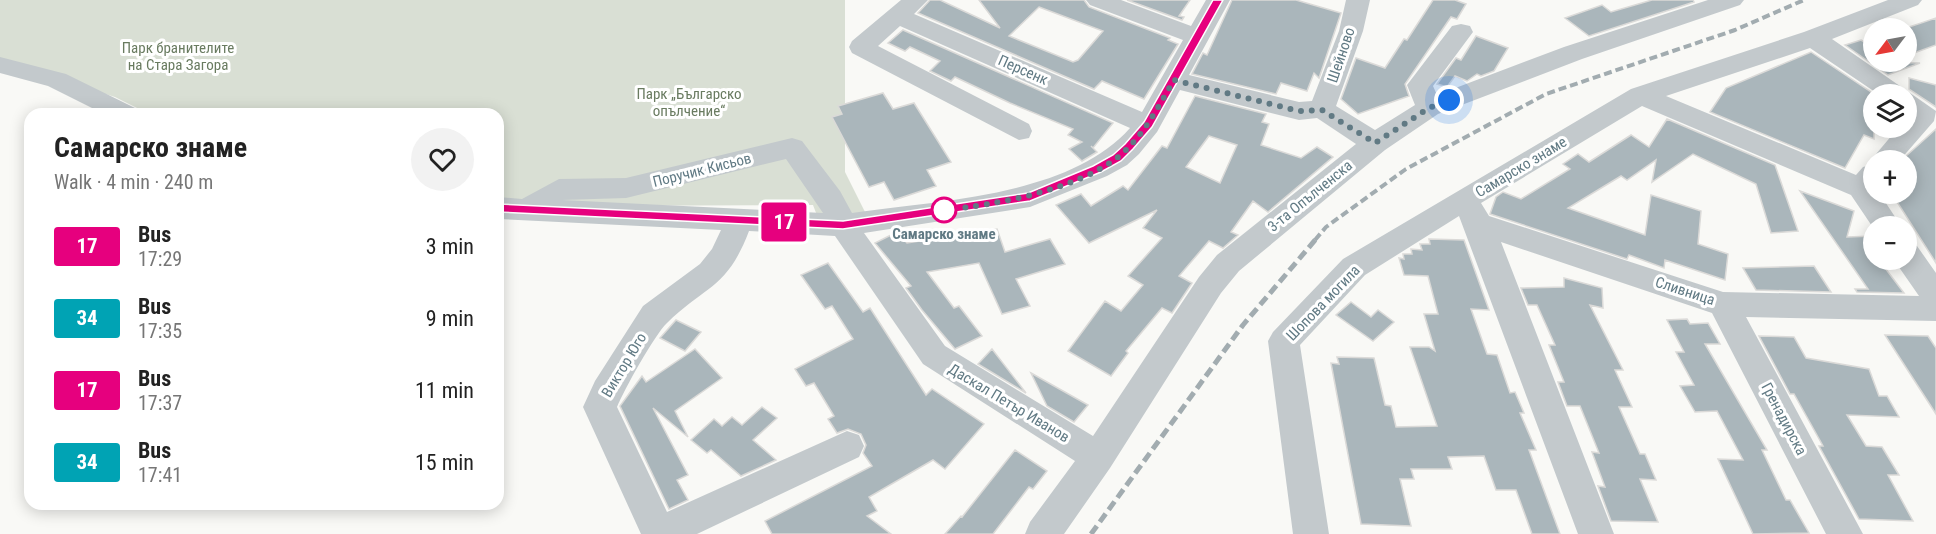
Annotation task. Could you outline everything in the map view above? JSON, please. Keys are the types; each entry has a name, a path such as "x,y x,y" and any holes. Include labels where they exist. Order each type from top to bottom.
{"street":[{"path":"1098,0 1199,37"},
{"path":"511,209 843,225 1030,196 1117,158 1148,124 1218,0"},
{"name":"Шейново","path":"1322,110 1351,31 1358,0"},
{"name":"3-та Опълченска","path":"1043,534 1098,457 1210,285 1228,263 1375,143 1429,108 1573,53 1732,0"},
{"name":"Самарско знаме","path":"1472,212 1640,95 1813,38 1910,0"},
{"path":"908,8 861,47 1019,131"},
{"name":"Персенк","path":"908,8 1148,124"},
{"path":"1429,108 1420,85 1461,32"},
{"path":"1813,38 1881,84"},
{"path":"0,65 57,80 114,108"},
{"path":"1174,80 1299,111 1322,110 1375,143"},
{"path":"1640,95 1863,179"},
{"path":"1917,110 1925,115 1917,124"},
{"path":"1894,150 1905,138"},
{"name":"Поручик Кисьов","path":"511,209 559,189 626,188 792,148 830,198 843,225"},
{"path":"1472,212 1596,534"},
{"name":"Сливница","path":"1472,212 1723,304 1936,309"},
{"name":"Шопова могила","path":"1311,534 1284,341 1354,267 1472,212"},
{"name":"Виктор Юго","path":"659,534 600,407 607,391 654,315 711,272 725,255 739,220"},
{"name":"Даскал Петър Иванов","path":"843,225 934,356 1098,457"},
{"path":"1917,270 1936,297"},
{"name":"Гренадирска","path":"1723,304 1845,534"},
{"path":"659,534 847,446"}],"green space":[{"name":"Парк „Българско опълчение“","path":"0,0 845,0 845,172 868,218 818,218 813,205 537,206 504,202 504,108 137,108 115,97 0,61"}],"building":[{"path":"930,0 940,0 1000,28 979,0 1084,0 1089,7 1170,38 1168,40 1178,44 1144,99 1102,81 1094,89 918,13","holes":["1039,7 1103,31 1078,60 1073,62 1009,36"]},
{"path":"1127,0 1190,0 1179,16 1184,17 1182,20"},
{"path":"1232,0 1296,0 1341,13 1319,78 1314,73 1307,91 1281,83 1276,94 1192,74 1203,53 1207,55"},
{"path":"1433,0 1455,0 1466,4 1457,19 1451,17 1405,84 1409,96 1358,114 1341,99 1356,58 1385,68 1404,39 1407,40"},
{"path":"1652,0 1693,0 1694,2 1589,36 1565,18 1602,5 1611,12"},
{"path":"1936,18 1936,45 1917,52 1917,24"},
{"path":"903,30 1113,123 1093,148 1097,152 1082,161 1069,149 1082,142 1068,135 1073,129 955,77 951,81 930,71 940,61 910,47 905,51 888,43"},
{"path":"1476,36 1508,48 1494,71 1481,76 1477,74 1467,81 1455,76 1447,87 1437,84 1456,58 1461,60"},
{"path":"1863,41 1863,58 1845,45"},
{"path":"1811,52 1863,87 1863,137 1845,168 1710,112 1726,88"},
{"path":"1909,78 1936,85 1936,107 1917,94 1917,84 1909,84"},
{"path":"883,93 893,109 914,103 951,162 927,170 936,186 894,200 884,182 869,187 832,117 842,114 838,106"},
{"path":"1195,96 1266,114 1262,122 1269,124 1261,145 1301,158 1317,147 1333,157 1268,212 1253,201 1231,232 1238,235 1223,248 1209,241 1179,276 1192,283 1172,313 1162,308 1126,351 1128,353 1111,376 1068,351 1105,301 1121,311 1143,285 1128,276 1162,238 1143,228 1157,210 1089,243 1056,205 1081,194 1091,206 1123,186 1128,190 1162,146 1167,148","holes":["1209,136 1237,145 1220,183 1186,167"]},
{"path":"1667,119 1775,165 1798,231 1771,233 1756,184 1693,154 1652,182 1656,160 1627,180 1621,176 1568,208 1645,235 1651,195 1701,211 1698,244 1728,254 1725,280 1665,260 1664,268 1629,255 1627,259 1490,214 1496,197 1503,192 1521,199 1570,169 1563,164 1578,154 1589,162 1631,135 1649,147"},
{"path":"1936,129 1936,263 1917,233 1917,216 1906,216 1898,204 1917,204 1917,150 1913,150"},
{"path":"1800,191 1854,211 1847,237 1863,236 1863,270 1887,270 1904,293 1857,292 1855,289 1868,289"},
{"path":"997,229 1005,252 1050,239 1065,264 1016,279 1030,306 1002,314 979,263 927,272 954,308 959,306 982,336 955,349 922,310 906,288 911,286 875,243 897,232 907,243"},
{"path":"1429,239 1464,240 1489,310 1471,309 1487,354 1497,355 1510,393 1515,392 1524,413 1520,413 1536,450 1529,450 1560,534 1532,534 1516,490 1496,490 1484,456 1448,457 1452,469 1411,469 1414,479 1400,479 1411,526 1361,524 1331,363 1339,364 1337,357 1374,358 1385,405 1391,406 1396,427 1437,426 1410,347 1429,347 1435,351 1424,314 1438,314 1428,276 1404,275 1399,258 1404,259 1403,254 1412,254 1411,249 1422,250 1420,244 1430,244"},
{"path":"828,263 863,312 870,308 926,395 932,389 984,424 945,469 933,460 869,497 877,511 867,516 891,534 772,534 765,521 872,466 863,453 866,445 861,434 848,429 837,433 828,419 834,416 814,383 806,386 795,369 853,339 832,306 825,309 801,275"},
{"path":"1814,266 1831,292 1756,290 1743,268"},
{"path":"1564,278 1602,288 1603,308 1590,305 1623,370 1615,370 1632,407 1619,407 1640,454 1645,454 1656,480 1640,479 1658,522 1611,521 1598,486 1605,487 1592,452 1599,453 1580,406 1567,406 1558,382 1564,382 1549,345 1555,345 1537,305 1528,305 1521,288 1564,287"},
{"path":"1351,302 1371,317 1378,310 1394,322 1373,341 1336,315"},
{"path":"1687,319 1690,324 1708,323 1720,344 1705,344 1767,450 1762,450 1786,500 1790,500 1809,533 1753,534 1718,459 1743,460 1717,411 1695,412 1680,386 1694,385 1676,352 1684,352 1667,320"},
{"path":"676,320 701,332 685,351 660,338"},
{"path":"1885,335 1928,336 1936,348 1936,414"},
{"path":"1759,336 1794,337 1806,358 1869,369 1879,396 1887,396 1899,417 1847,415 1866,446 1882,447 1899,475 1888,475 1913,521 1859,519 1819,446 1823,446 1794,394 1790,394"},
{"path":"695,349 722,378 675,411 688,437 653,408 688,475 677,480 688,500 669,509 620,406 642,376 646,382"},
{"path":"992,349 1026,393 978,364"},
{"path":"1031,373 1088,405 1074,422 1047,406"},
{"path":"762,407 777,418 753,440 776,460 741,476 711,450 707,453 691,440 714,419 722,426 732,417 742,425"},
{"path":"1015,450 1047,471 1033,489 1029,487 993,534 945,534 962,517"}],"railway":[{"path":"1315,240 1326,227 1406,169 1546,94 1735,30 1804,0"},
{"path":"1091,534 1243,325 1316,239"}],"bus line":[{"name":"17","path":"504,209 843,225 1030,196 1097,169 1117,158 1129,147 1148,124 1218,0"}],"place":[{"name":"Самарско знаме","path":"944,210"}],"route":[{"path":"944,210 1030,196 1097,169 1117,158 1148,124 1174,80 1299,111 1322,110 1375,143 1429,108 1449,100"}],"park label":[{"name":"Парк бранителите на Стара Загора","path":"178,56"}]}
